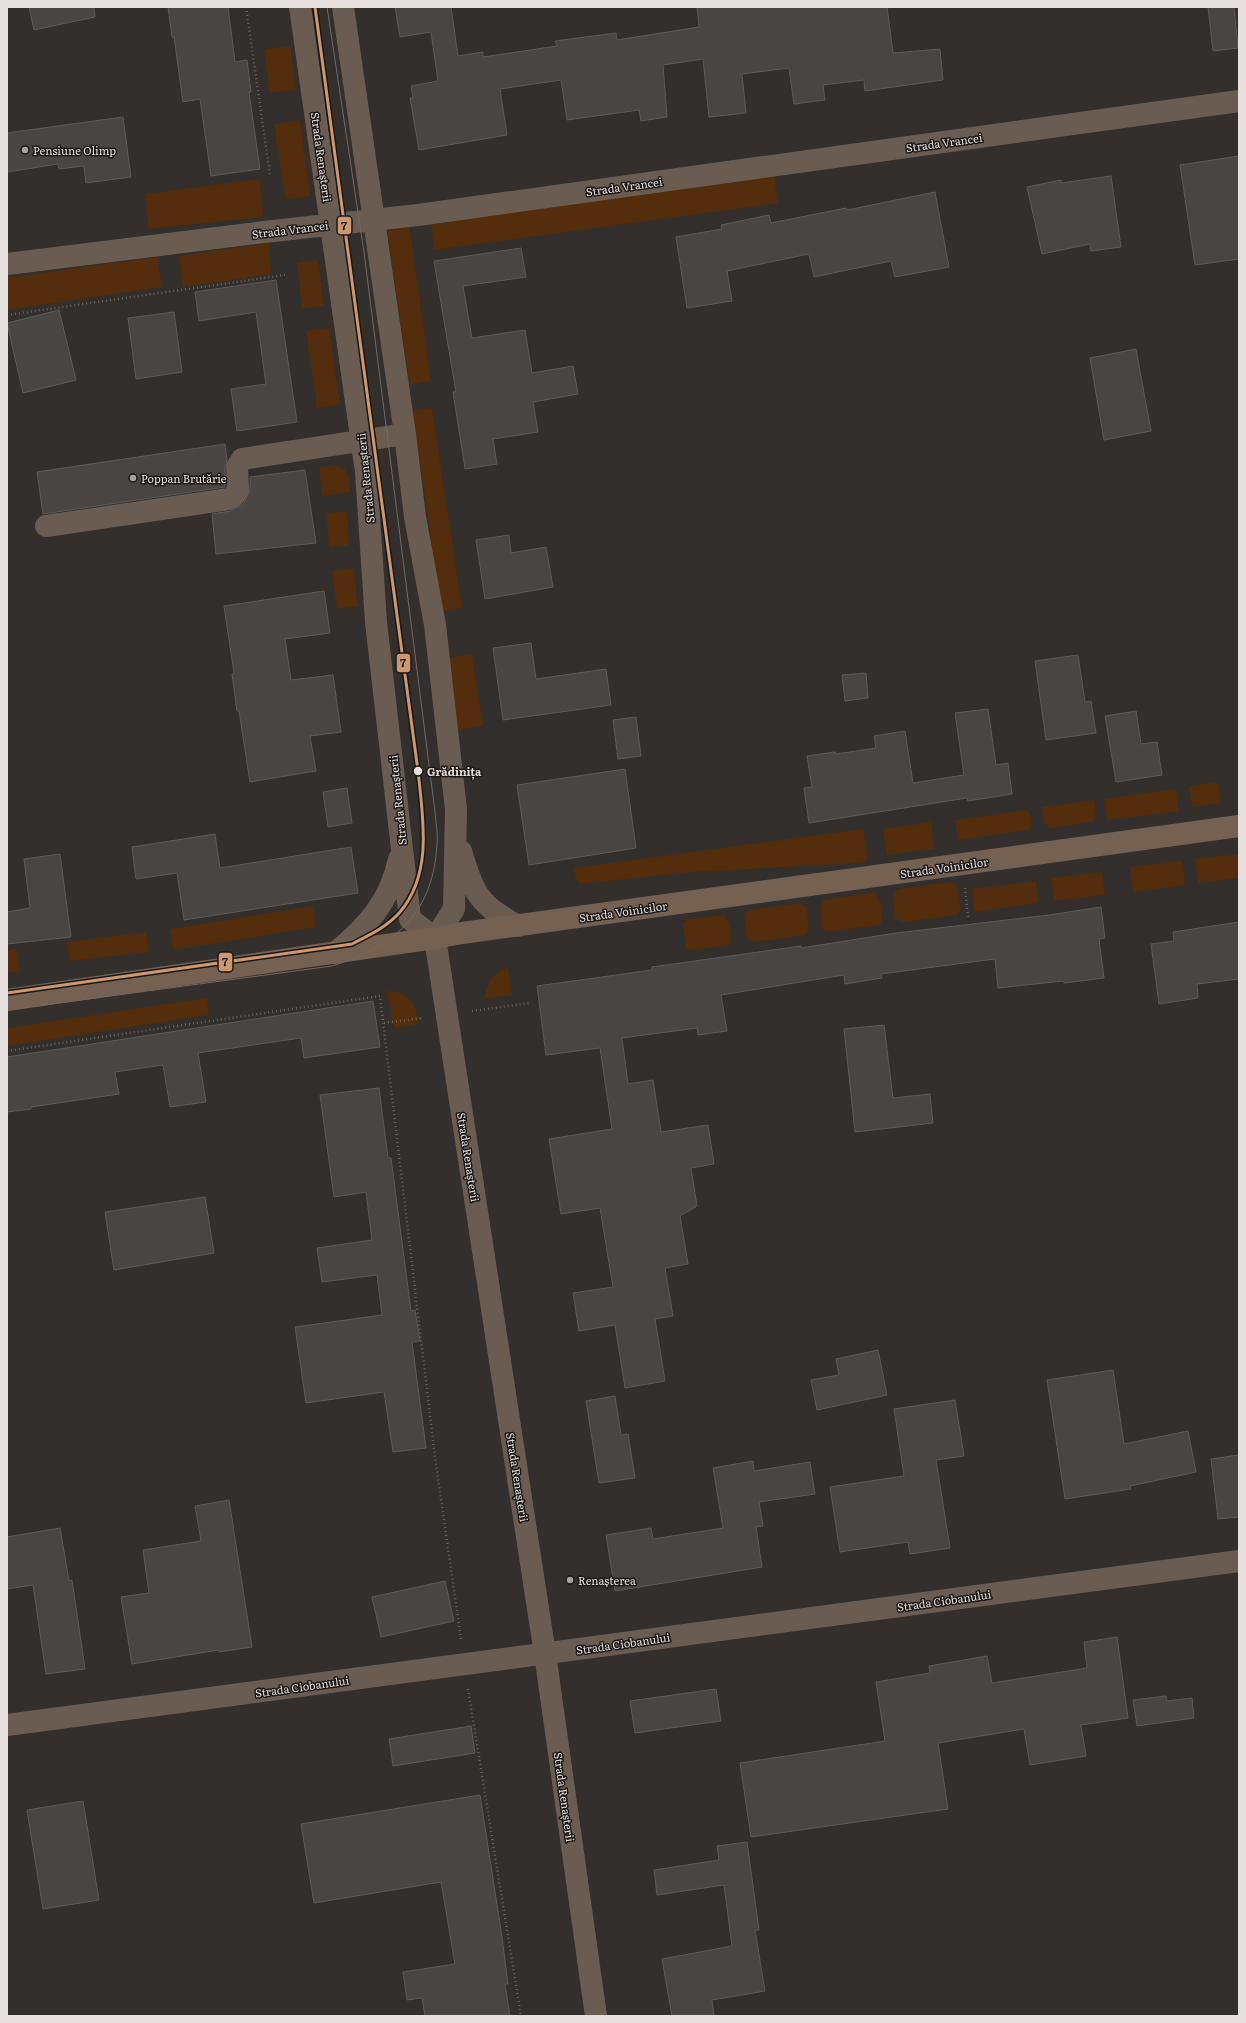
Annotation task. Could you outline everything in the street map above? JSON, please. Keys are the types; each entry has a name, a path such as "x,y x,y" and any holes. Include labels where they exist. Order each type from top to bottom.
{"main road":[{"name":"Strada Voinicilor","path":"7,1000 518,926 1239,826"}],"street":[{"name":"Strada Renașterii","path":"300,7 366,472 376,622 402,836 410,919 435,938 546,1654 596,2016"},
{"path":"343,7 415,517 435,625 456,808 454,908 435,938"},
{"name":"Strada Vrancei","path":"7,264 374,220 1239,101"},
{"path":"46,526 229,499 233,497 238,490 237,467 242,460 404,434"},
{"path":"456,835 468,873 480,900 496,914 518,926"},
{"path":"335,953 369,921 385,899 396,875 402,836"},
{"name":"Strada Ciobanului","path":"7,1725 1239,1561"}],"path":[{"path":"246,7 270,175"},
{"path":"7,315 284,275"},
{"path":"964,883 968,917"},
{"path":"7,1051 380,996 435,1457 464,1664 522,2016"}],"shaded area":[{"path":"290,46 296,90 269,93 264,49"},
{"path":"300,120 310,196 285,199 274,124"},
{"path":"774,176 778,203 434,250 431,223"},
{"path":"260,179 263,217 148,229 145,194"},
{"path":"409,224 431,381 410,385 387,232"},
{"path":"269,243 271,274 183,287 179,256"},
{"path":"157,257 162,287 7,310 7,278"},
{"path":"318,260 324,306 302,309 297,262"},
{"path":"329,328 340,404 317,408 306,331"},
{"path":"432,408 462,608 439,612 413,410"},
{"path":"334,465 345,469 349,479 350,492 322,496 319,468"},
{"path":"347,511 349,546 329,547 326,513"},
{"path":"353,568 358,606 337,609 332,571"},
{"path":"472,654 483,726 457,730 447,658"},
{"path":"1218,782 1221,803 1192,807 1189,786"},
{"path":"1176,789 1179,811 1107,820 1104,799"},
{"path":"1094,800 1096,817 1093,822 1049,828 1044,823 1042,807"},
{"path":"1027,810 1030,814 1032,826 1029,830 958,840 955,820"},
{"path":"931,822 934,849 887,855 883,829"},
{"path":"863,829 867,855 866,861 861,863 692,872 580,884 576,880 574,868"},
{"path":"1239,854 1239,878 1198,883 1195,859"},
{"path":"1182,860 1185,885 1133,892 1130,867"},
{"path":"1102,872 1105,895 1054,901 1051,878"},
{"path":"1036,881 1038,903 974,912 972,889"},
{"path":"950,882 957,886 961,910 957,915 903,922 895,919 893,895 898,889"},
{"path":"875,892 882,908 880,925 827,932 822,929 820,906 824,900"},
{"path":"800,903 807,908 809,930 805,935 754,942 747,939 744,914 749,910"},
{"path":"313,906 316,927 173,950 170,929"},
{"path":"723,915 730,929 731,938 729,945 692,950 686,948 683,923 688,919"},
{"path":"146,932 149,952 70,961 67,942"},
{"path":"16,949 20,971 7,973 7,950"},
{"path":"508,968 512,995 484,999 489,983 494,975"},
{"path":"387,991 401,993 410,1000 416,1010 419,1024 394,1028"},
{"path":"207,998 209,1015 7,1046 7,1028"}],"building":[{"path":"29,7 94,7 95,17 34,30"},
{"path":"168,7 228,7 235,62 247,60 251,92 249,92 260,169 211,176 200,99 183,102 174,37 172,37"},
{"path":"395,7 451,7 458,56 483,52 483,57 557,46 555,41 616,33 617,40 699,27 697,7 887,7 893,53 940,49 943,80 865,91 864,80 823,85 825,100 794,104 789,68 742,74 746,113 709,117 703,59 663,65 667,117 641,121 639,110 567,120 561,80 500,89 507,135 419,150 410,98 413,98 411,86 438,81 431,32 400,37"},
{"path":"1208,7 1234,7 1238,48 1213,51"},
{"path":"123,117 131,177 86,183 84,166 59,169 58,164 7,172 7,133"},
{"path":"1239,156 1239,259 1195,265 1180,165"},
{"path":"1111,176 1121,247 1091,251 1090,244 1042,254 1027,187 1061,180 1061,183"},
{"path":"935,192 949,267 895,277 891,261 814,277 809,254 727,271 732,301 687,308 676,237 722,229 721,225 769,215 771,223 846,208 847,210"},
{"path":"521,248 526,277 463,286 472,338 525,330 532,373 573,366 578,394 533,402 538,432 493,439 497,464 465,469 453,392 456,392 434,261"},
{"path":"276,280 297,422 237,431 231,389 266,384 256,312 199,321 195,292"},
{"path":"59,310 76,380 23,393 7,323"},
{"path":"174,312 182,372 136,379 128,318"},
{"path":"1136,349 1151,431 1104,440 1090,358"},
{"name":"Poppan Brutărie","path":"225,444 227,460 225,468 225,487 43,514 37,472"},
{"path":"305,470 316,543 216,554 212,514 231,511 243,505 250,490 250,477"},
{"path":"509,535 511,553 546,547 553,587 485,599 476,540"},
{"path":"324,591 330,633 285,639 291,680 333,675 341,732 310,736 316,771 250,782 239,711 237,711 232,674 234,673 224,606"},
{"path":"531,643 536,679 606,669 611,705 503,720 493,648"},
{"path":"1078,655 1085,702 1091,701 1096,733 1046,740 1035,661"},
{"path":"866,673 868,698 845,701 842,675"},
{"path":"988,709 996,765 1008,763 1012,794 968,801 967,798 809,823 804,788 812,787 807,756 835,752 836,754 876,748 874,736 905,731 913,783 964,775 955,713"},
{"path":"1136,711 1141,744 1157,742 1162,775 1116,782 1105,716"},
{"path":"636,717 641,756 618,759 613,720"},
{"path":"625,769 636,848 529,865 517,785"},
{"path":"347,788 352,823 328,827 323,792"},
{"path":"215,834 220,868 351,847 358,893 184,920 177,873 136,879 132,847"},
{"path":"60,854 71,937 7,944 7,912 30,908 24,859"},
{"path":"1101,907 1105,938 1099,939 1104,978 1064,983 1063,981 998,988 995,959 881,974 882,978 845,984 844,975 721,995 727,1031 698,1035 697,1028 622,1038 628,1084 653,1080 661,1132 708,1125 714,1164 691,1168 697,1206 680,1216 688,1264 665,1268 673,1316 655,1319 665,1381 625,1388 615,1325 579,1331 573,1293 613,1287 600,1208 561,1214 549,1139 612,1129 600,1048 546,1055 537,986 652,970 652,967 801,946 801,948 896,933 1049,915"},
{"path":"1239,922 1239,979 1197,984 1198,998 1159,1004 1151,944 1174,941 1173,932"},
{"path":"373,1001 380,1047 304,1058 301,1038 198,1053 206,1102 170,1107 163,1065 115,1072 119,1094 7,1112 7,1057"},
{"path":"884,1025 893,1098 930,1094 933,1123 855,1132 844,1029"},
{"path":"379,1088 388,1158 391,1158 411,1311 415,1310 420,1341 412,1342 426,1448 393,1452 384,1392 306,1403 295,1327 382,1315 377,1275 322,1282 317,1248 372,1240 366,1192 334,1197 320,1095"},
{"path":"205,1197 214,1253 114,1270 105,1212"},
{"path":"878,1350 887,1395 817,1410 811,1380 839,1375 836,1359"},
{"path":"1113,1370 1124,1444 1188,1431 1196,1472 1130,1486 1131,1489 1065,1499 1047,1380"},
{"path":"615,1396 621,1435 628,1434 635,1478 599,1483 586,1401"},
{"path":"955,1400 964,1456 936,1460 950,1548 910,1554 908,1542 840,1552 830,1487 904,1476 894,1409"},
{"path":"1239,1455 1239,1517 1218,1519 1211,1459"},
{"path":"753,1461 754,1471 810,1462 815,1494 759,1502 763,1526 756,1527 762,1567 615,1591 606,1535 651,1528 653,1539 723,1528 713,1468"},
{"path":"229,1500 252,1647 219,1652 219,1650 132,1664 121,1597 149,1593 143,1550 201,1541 195,1506"},
{"path":"60,1528 69,1581 72,1580 85,1669 46,1674 33,1585 7,1589 7,1537"},
{"path":"445,1581 454,1621 381,1637 372,1597"},
{"path":"1117,1637 1128,1718 1081,1725 1086,1756 1030,1765 1024,1729 938,1743 948,1809 751,1837 740,1763 885,1741 876,1682 930,1673 929,1666 987,1656 992,1683 1087,1668 1084,1642"},
{"path":"716,1689 721,1721 635,1733 630,1701"},
{"path":"1166,1696 1167,1701 1192,1698 1194,1718 1137,1726 1133,1700"},
{"path":"471,1726 475,1753 393,1766 389,1739"},
{"path":"480,1795 502,1937 508,1984 505,1984 510,2016 425,2016 422,1998 407,2000 403,1972 455,1964 441,1882 314,1903 301,1824"},
{"path":"83,1801 99,1900 43,1909 27,1810"},
{"path":"747,1842 759,1930 755,1930 765,1991 712,2000 714,2016 672,2016 662,1959 732,1946 724,1885 657,1895 654,1870 719,1860 717,1846"}],"tram line":[{"path":"7,1010 332,966 374,949 391,938 406,924 418,909 428,890 434,869 437,845 435,812 364,252 327,7"}],"transit line":[{"name":"7","path":"7,993 352,944 378,930 395,917 410,897 417,880 422,863 423,844 422,807 418,771 315,7"}],"place":[{"name":"Pensiune Olimp","path":"25,150"},
{"name":"Poppan Brutărie","path":"133,478"},
{"name":"Grădinița","path":"418,771"},
{"name":"Renașterea","path":"570,1580"}]}
